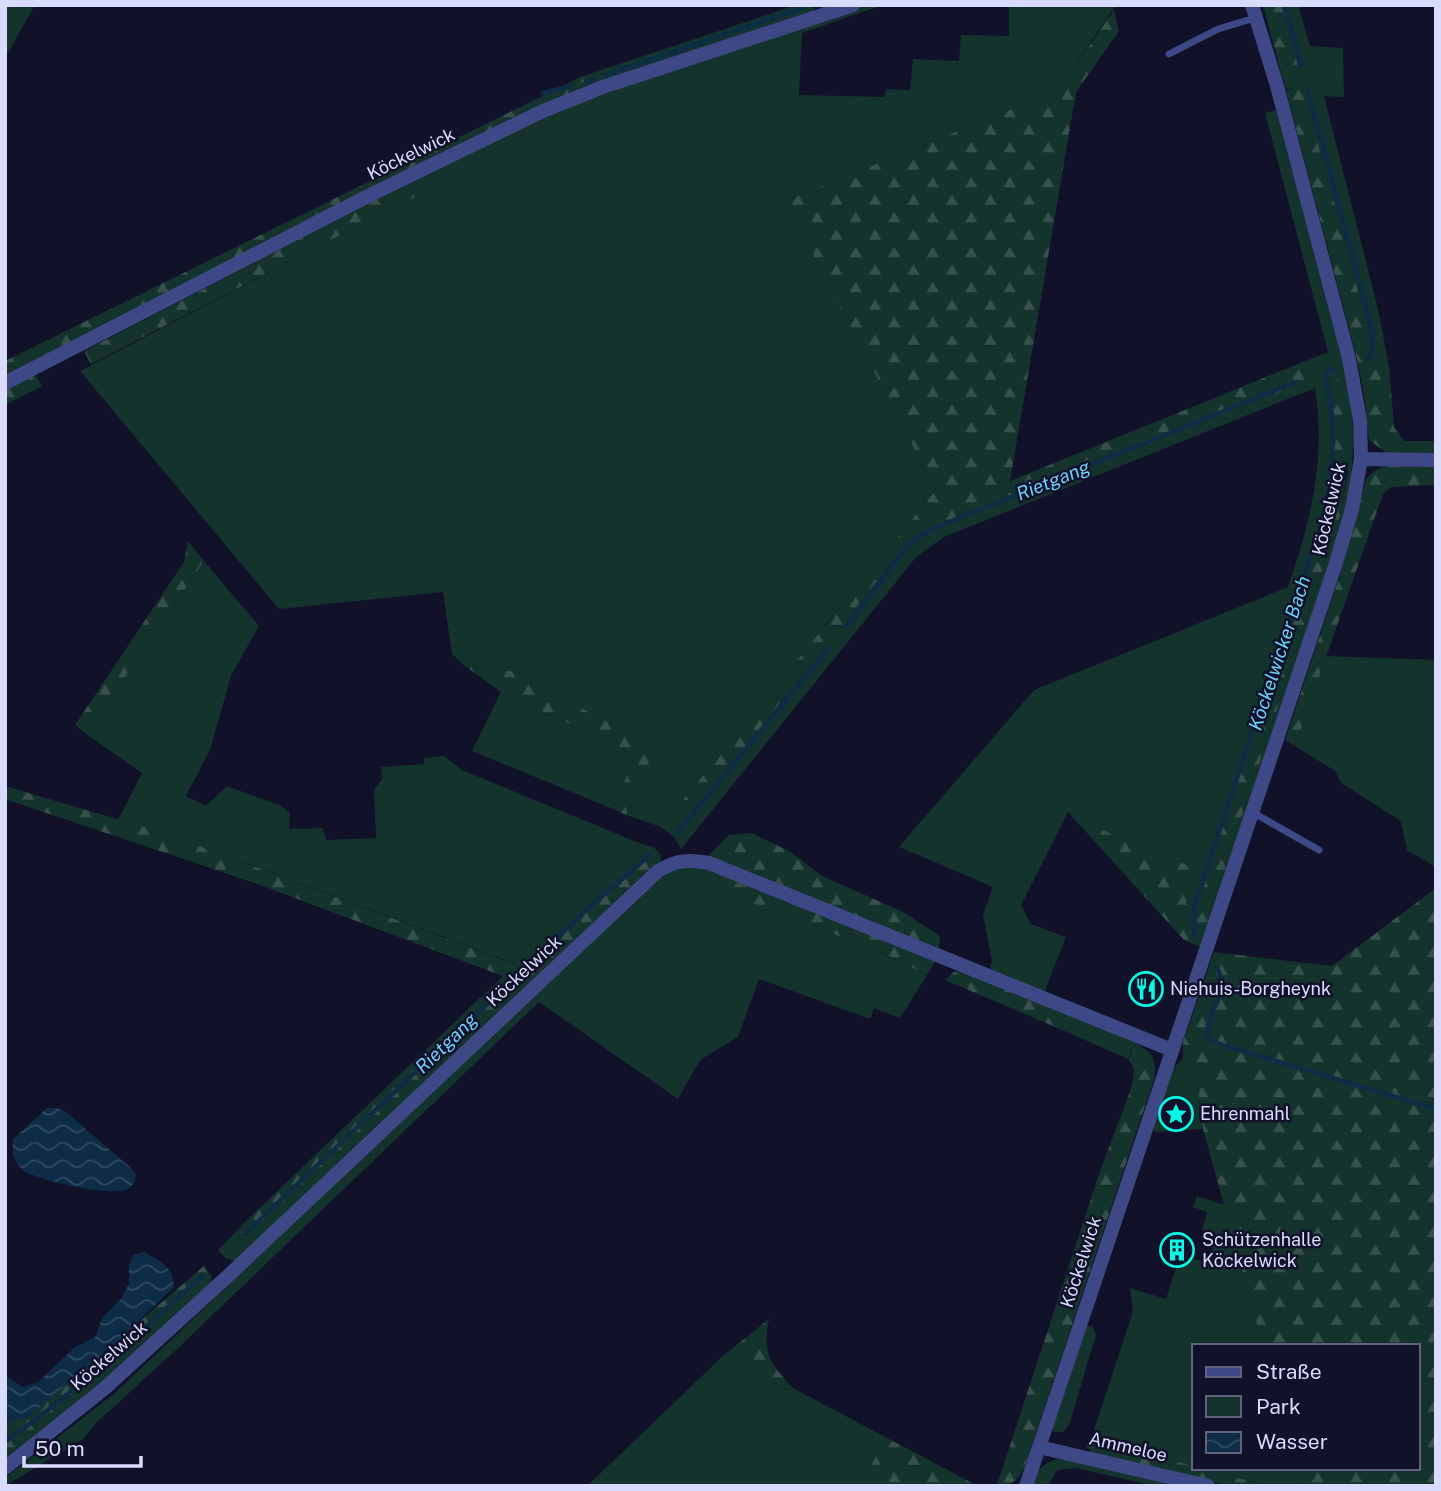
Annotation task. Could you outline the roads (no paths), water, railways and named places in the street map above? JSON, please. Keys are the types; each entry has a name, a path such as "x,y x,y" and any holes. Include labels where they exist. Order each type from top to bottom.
{"street":[{"name":"Köckelwick","path":"5,383 372,194 543,111 603,87 853,5"},
{"name":"Köckelwick","path":"1026,1486 1335,566 1352,509 1361,459 1360,421 1349,359 1277,86 1254,12"},
{"path":"1361,459 1436,460"},
{"name":"Köckelwick","path":"5,1468 136,1360 658,871 675,862 694,860 709,863 1172,1050"},
{"name":"Ammeloe","path":"1040,1447 1208,1486"}],"lane":[{"path":"1169,54 1254,12"},
{"path":"1252,812 1318,850"}],"water":[{"path":"47,1108 58,1108 66,1112 131,1168 136,1175 132,1186 120,1191 91,1189 57,1183 22,1169 14,1159 13,1139"},
{"path":"144,1252 169,1269 174,1287 105,1353 28,1417 5,1420 5,1376 23,1387 38,1382 74,1348 96,1336 102,1318 121,1299 129,1284 129,1265 134,1255"}],"waterway":[{"name":"Köckelwicker Bach","path":"1285,5 1301,66"},
{"path":"606,75 802,8"},
{"path":"586,82 593,80"},
{"path":"543,93 570,86"},
{"name":"Köckelwicker Bach","path":"1308,91 1372,330 1373,350 1368,360"},
{"name":"Köckelwicker Bach","path":"1196,937 1193,925 1194,907 1322,523 1333,457 1326,373 1334,369"},
{"name":"Rietgang","path":"846,627 906,548 918,537 1296,382"},
{"name":"Rietgang","path":"677,833 829,648"},
{"name":"Rietgang","path":"244,1235 586,910 651,854"},
{"name":"Köckelwicker Bach","path":"1217,968 1221,985 1207,1028 1207,1037 1216,1043 1436,1109"},
{"name":"Rietgang","path":"5,1442 81,1383 202,1276"}],"place":[{"name":"Niehuis-Borgheynk","path":"1146,989"},
{"name":"Ehrenmahl","path":"1176,1114"},
{"name":"Schützenhalle Köckelwick","path":"1177,1250"}]}
